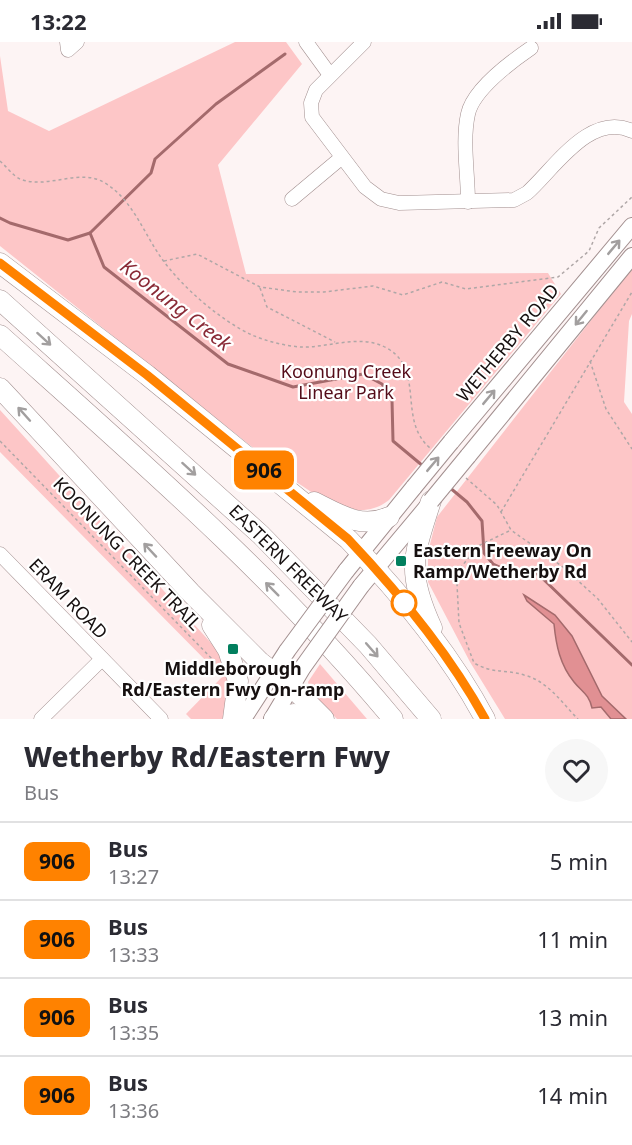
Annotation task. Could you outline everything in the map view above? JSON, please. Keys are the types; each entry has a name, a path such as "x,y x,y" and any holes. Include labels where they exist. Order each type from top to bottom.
{"highway":[{"path":"0,263 147,375 361,552 377,568 445,654 485,719"},
{"name":"EASTERN FREEWAY","path":"0,300 261,535 368,645 431,719"},
{"name":"EASTERN FREEWAY","path":"0,335 177,495 314,630 393,719"},
{"path":"0,388 191,593 260,662 292,687 324,719"},
{"path":"264,470 333,512 363,523 374,523 389,517"},
{"path":"431,501 414,554 414,566 420,598 445,654"},
{"path":"191,593 228,650 238,681 233,719"},
{"path":"273,719 294,714 306,719"}],"main road":[{"name":"WETHERBY ROAD","path":"243,719 287,651 346,571 632,225"},
{"path":"273,719 303,667 361,586 632,256"}],"street":[{"path":"67,42 68,50 77,42"},
{"path":"306,42 330,75"},
{"path":"364,42 313,94 311,113 316,126 365,187 386,201 506,201 520,197 593,132 611,127 632,131"},
{"path":"468,202 466,124 470,106 485,87 531,48"},
{"path":"292,199 341,158"},
{"name":"ERAM ROAD","path":"0,554 161,719"},
{"path":"41,719 102,659"}],"path":[{"path":"0,161 20,179 50,183 91,177 115,192 129,207 164,261 210,308 231,324 254,336 301,347 362,342 390,350 409,377 410,412 418,432 433,450"},
{"path":"164,261 197,254 260,287 324,292 374,286 403,295 442,282 466,289 558,277 589,251 599,228 632,197"},
{"path":"260,287 267,307 336,343"},
{"path":"501,513 632,292"},
{"path":"590,361 606,409 632,449"},
{"name":"KOONUNG CREEK TRAIL","path":"0,441 217,664"},
{"path":"465,477 497,505 511,530 563,567 598,598 632,642"},
{"path":"511,530 478,546 462,566 457,584 459,623 474,663 488,671 523,674 544,683 578,719"}],"green space":[{"name":"Koonung Creek Linear Park","path":"235,42 286,42 302,64 218,165 246,274 548,273 561,294 389,500 377,507 353,510 341,507 295,481 0,246 0,56 8,111 49,131"},
{"path":"632,268 632,314 629,321 624,402 632,414 632,719 505,719 470,662 428,582 428,552 437,517"},
{"path":"0,410 221,654 228,678 229,695 222,719 191,719 186,714 222,677 0,452"},
{"path":"320,664 367,719 337,719 311,693 308,682"}],"shaded area":[{"path":"524,595 555,615 572,636 602,696 626,719 611,719 601,707 592,708 587,696 574,682 562,662 554,624 527,601"}],"waterway":[{"path":"90,233 151,173 155,159 216,104 285,54"},
{"name":"Koonung Creek","path":"0,218 68,240 90,233 104,267 228,364 293,387 363,374 382,384 392,400 393,441 423,466"},
{"name":"Koonung Creek","path":"449,487 467,502 482,521 484,553 493,564 510,572 538,574 632,665"}],"bus line":[{"name":"906","path":"0,263 147,375 348,539 377,568 445,654 485,719"}],"place":[{"name":"Eastern Freeway On Ramp/Wetherby Rd","path":"401,561"},
{"name":"Middleborough Rd/Eastern Fwy On-ramp","path":"233,649"}]}
